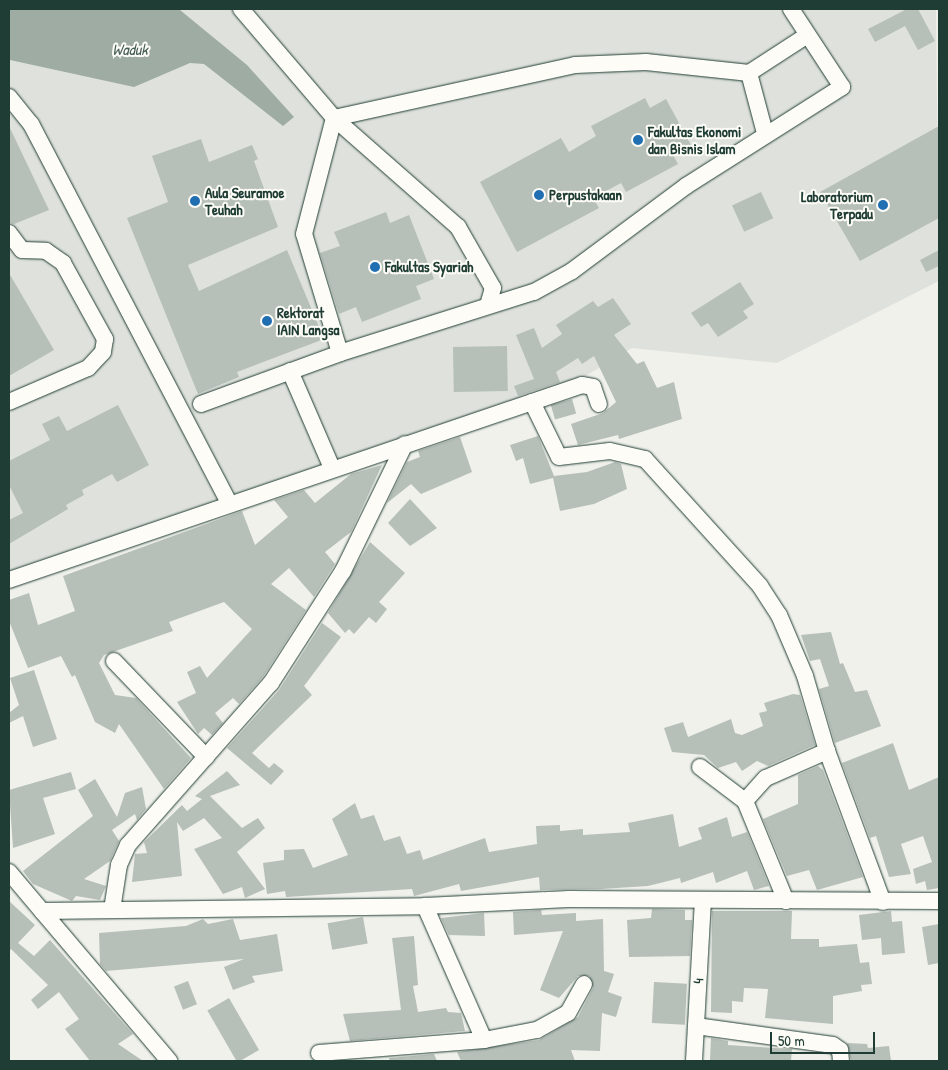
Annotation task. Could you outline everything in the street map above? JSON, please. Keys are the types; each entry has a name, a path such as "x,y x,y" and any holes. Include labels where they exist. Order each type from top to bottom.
{"street":[{"path":"241,9 334,118 458,227 493,288 488,306"},
{"path":"201,404 340,353 534,292 572,271 765,134 842,88 806,36 791,9"},
{"path":"334,118 615,61 748,73 806,36"},
{"path":"748,73 765,134"},
{"path":"9,96 31,124 230,504"},
{"path":"334,118 304,234 340,353"},
{"path":"9,233 22,250 46,251 63,263 105,339 103,352 88,368 9,402"},
{"path":"290,371 332,468"},
{"path":"9,580 332,468 588,384 599,404"},
{"path":"532,402 559,457 610,451 645,459 740,560 779,615 805,676 827,751 883,902"},
{"path":"112,910 119,865 128,845 270,683 306,632 374,514 404,444"},
{"path":"114,660 206,757"},
{"path":"745,801 766,778 827,751"},
{"path":"700,767 745,801 786,901"},
{"path":"9,872 169,1061"},
{"path":"42,911 425,906 569,899 939,901"},
{"name":"4","path":"694,1061 703,900"},
{"path":"425,906 484,1040"},
{"path":"319,1053 484,1040 537,1030 568,1013 584,984"},
{"path":"696,1026 833,1044 840,1050 841,1061"}],"shaded area":[{"path":"9,9 936,9 939,281 777,363 632,348 574,383 9,572"}],"water":[{"name":"Waduk","path":"9,9 180,10 247,65 294,117 283,126 204,64 190,63 134,87 10,60"}],"building":[{"path":"907,9 918,9 935,41 918,50 905,26 875,42 868,29"},
{"path":"645,98 650,108 666,99 691,145 673,155 678,164 626,192 621,183 593,198 599,208 517,252 480,182 561,138 569,152 596,136 591,126"},
{"path":"9,126 49,210 14,224 9,223"},
{"name":"Laboratorium Terpadu","path":"939,126 939,218 860,261 820,192"},
{"path":"201,139 209,162 252,145 258,159 254,161 278,227 188,265 199,291 287,250 324,339 237,372 239,377 198,394 127,218 168,202 152,156"},
{"path":"761,192 773,218 744,232 732,206"},
{"name":"Fakultas Syariah","path":"386,212 390,223 409,215 434,279 416,286 421,299 362,322 356,307 339,314 320,253 340,246 334,232"},
{"path":"939,250 939,266 926,272 920,260"},
{"path":"9,273 54,350 9,376"},
{"path":"740,282 754,304 743,311 748,318 718,337 708,323 701,327 691,313"},
{"path":"613,298 631,324 614,335 637,364 644,361 657,388 674,382 682,419 619,439 618,435 578,445 571,424 603,413 616,402 594,356 582,364 578,358 556,372 560,382 518,396 514,386 534,379 516,335 534,328 542,348 562,334 556,325 593,301 598,307"},
{"path":"507,346 508,391 454,392 453,347"},
{"path":"572,399 576,413 555,419 551,405"},
{"path":"118,405 149,465 117,482 112,474 82,490 84,495 66,505 68,509 9,544 9,520 23,513 9,485 9,461 50,440 42,424 59,416 67,431"},
{"path":"538,436 554,476 587,472 615,462 621,464 627,489 594,504 560,511 553,478 530,484 523,458 516,461 510,445"},
{"path":"460,437 472,472 421,494 411,484 387,503 407,462 420,457 418,451"},
{"path":"382,465 351,532 325,552 335,564 314,597 289,568 271,584 306,610 263,677 239,704 233,698 215,713 223,723 212,735 204,728 198,734 177,702 196,693 187,672 200,666 207,678 252,629 224,602 169,622 173,631 104,655 99,663 115,695 136,698 191,758 164,789 119,724 115,733 95,722 75,675 72,677 61,656 28,668 9,621 9,600 29,593 38,625 75,611 63,576 242,511 255,545 288,517 274,500 304,490 315,503 351,474"},
{"path":"410,499 437,528 410,546 388,523"},
{"path":"370,542 405,573 379,602 387,609 376,623 369,617 354,634 349,629 345,633 328,613"},
{"path":"322,623 341,637 304,686 312,695 252,753 269,768 274,763 284,771 271,785 227,748 279,690"},
{"path":"831,632 840,664 843,663 855,692 867,690 881,726 835,743 819,689 829,686 820,659 810,661 801,635"},
{"path":"34,670 57,739 33,747 23,716 9,723 9,713 19,705 10,678"},
{"path":"793,694 800,695 815,745 768,766 757,761 742,771 736,762 718,768 704,755 672,752 664,728 683,722 688,737 731,719 735,733 742,735 763,726 759,713 767,711 764,703"},
{"path":"893,743 909,790 939,777 939,888 927,890 925,881 916,884 913,869 932,862 923,836 901,844 911,874 889,877 876,836 870,838 842,763"},
{"path":"818,766 823,770 863,877 817,890 809,870 787,876 763,819 798,804 798,775"},
{"path":"227,771 240,785 210,796 242,828 258,818 265,828 237,852 265,889 245,898 242,887 223,894 194,849 222,838 204,818 183,831 177,822 182,876 132,882 135,854 147,853 144,842 182,805 187,811 202,799 195,796"},
{"path":"71,772 76,789 43,798 55,834 13,848 9,790"},
{"path":"95,779 117,817 125,793 142,787 146,809 137,820 135,814 112,830 119,841 110,861 84,879 106,886 100,900 76,896 72,901 33,884 23,871 93,816 78,790"},
{"path":"355,803 361,819 374,815 384,841 400,836 407,854 420,850 423,860 485,838 489,852 537,844 536,826 560,825 560,831 583,829 583,835 630,832 628,823 673,814 679,847 702,839 698,828 727,817 732,837 747,832 769,886 754,890 747,871 716,883 713,872 681,883 680,878 648,886 600,889 540,890 539,877 461,891 459,884 414,896 412,889 286,897 285,891 267,894 263,863 284,860 284,850 304,849 313,868 348,855 332,819"},
{"path":"9,901 35,925 18,943 34,956 50,940 133,1034 118,1044 143,1061 90,1061 65,1029 79,1019 59,992 38,1009 31,1000 48,985 11,949 9,952"},
{"path":"652,909 685,910 685,920 692,920 690,956 629,957 627,920 651,918"},
{"path":"541,910 542,915 576,913 576,921 603,919 604,971 614,974 608,992 622,997 616,1017 602,1013 600,1051 571,1050 575,1061 461,1061 457,1052 539,1040 578,1017 593,988 589,976 578,976 559,998 540,990 563,931 514,935 513,912"},
{"path":"712,911 792,911 791,939 819,939 819,947 857,944 860,963 869,962 872,984 861,985 862,991 833,996 833,1024 765,1018 768,989 744,988 743,1002 732,1001 732,1013 711,1012"},
{"path":"891,911 892,922 902,921 905,953 882,955 881,938 862,940 859,915"},
{"path":"484,913 485,936 449,935 441,918"},
{"path":"363,917 368,944 332,950 328,923"},
{"path":"203,919 208,924 233,919 240,940 277,934 283,971 252,976 255,982 233,990 224,967 244,959 106,971 100,964 99,933 186,926"},
{"path":"939,924 939,963 928,965 922,927"},
{"path":"414,936 418,985 413,986 418,1012 446,1008 448,1012 461,1013 465,1031 350,1041 343,1014 401,1010 392,938"},
{"path":"188,981 197,1004 183,1010 174,986"},
{"path":"654,982 687,984 685,1025 652,1023"},
{"path":"229,998 259,1050 237,1061 207,1010"},
{"path":"711,1038 728,1041 728,1045 792,1049 791,1061 710,1061"},
{"path":"847,1043 867,1044 868,1048 889,1046 891,1061 851,1061"},
{"path":"434,1054 437,1061 390,1061 389,1058"}],"place":[{"name":"Fakultas Ekonomi dan Bisnis Islam","path":"638,140"},
{"name":"Perpustakaan","path":"539,195"},
{"name":"Aula Seuramoe Teuhah","path":"195,201"},
{"name":"Laboratorium Terpadu","path":"883,205"},
{"name":"Fakultas Syariah","path":"375,267"},
{"name":"Rektorat IAIN Langsa","path":"267,321"}]}
